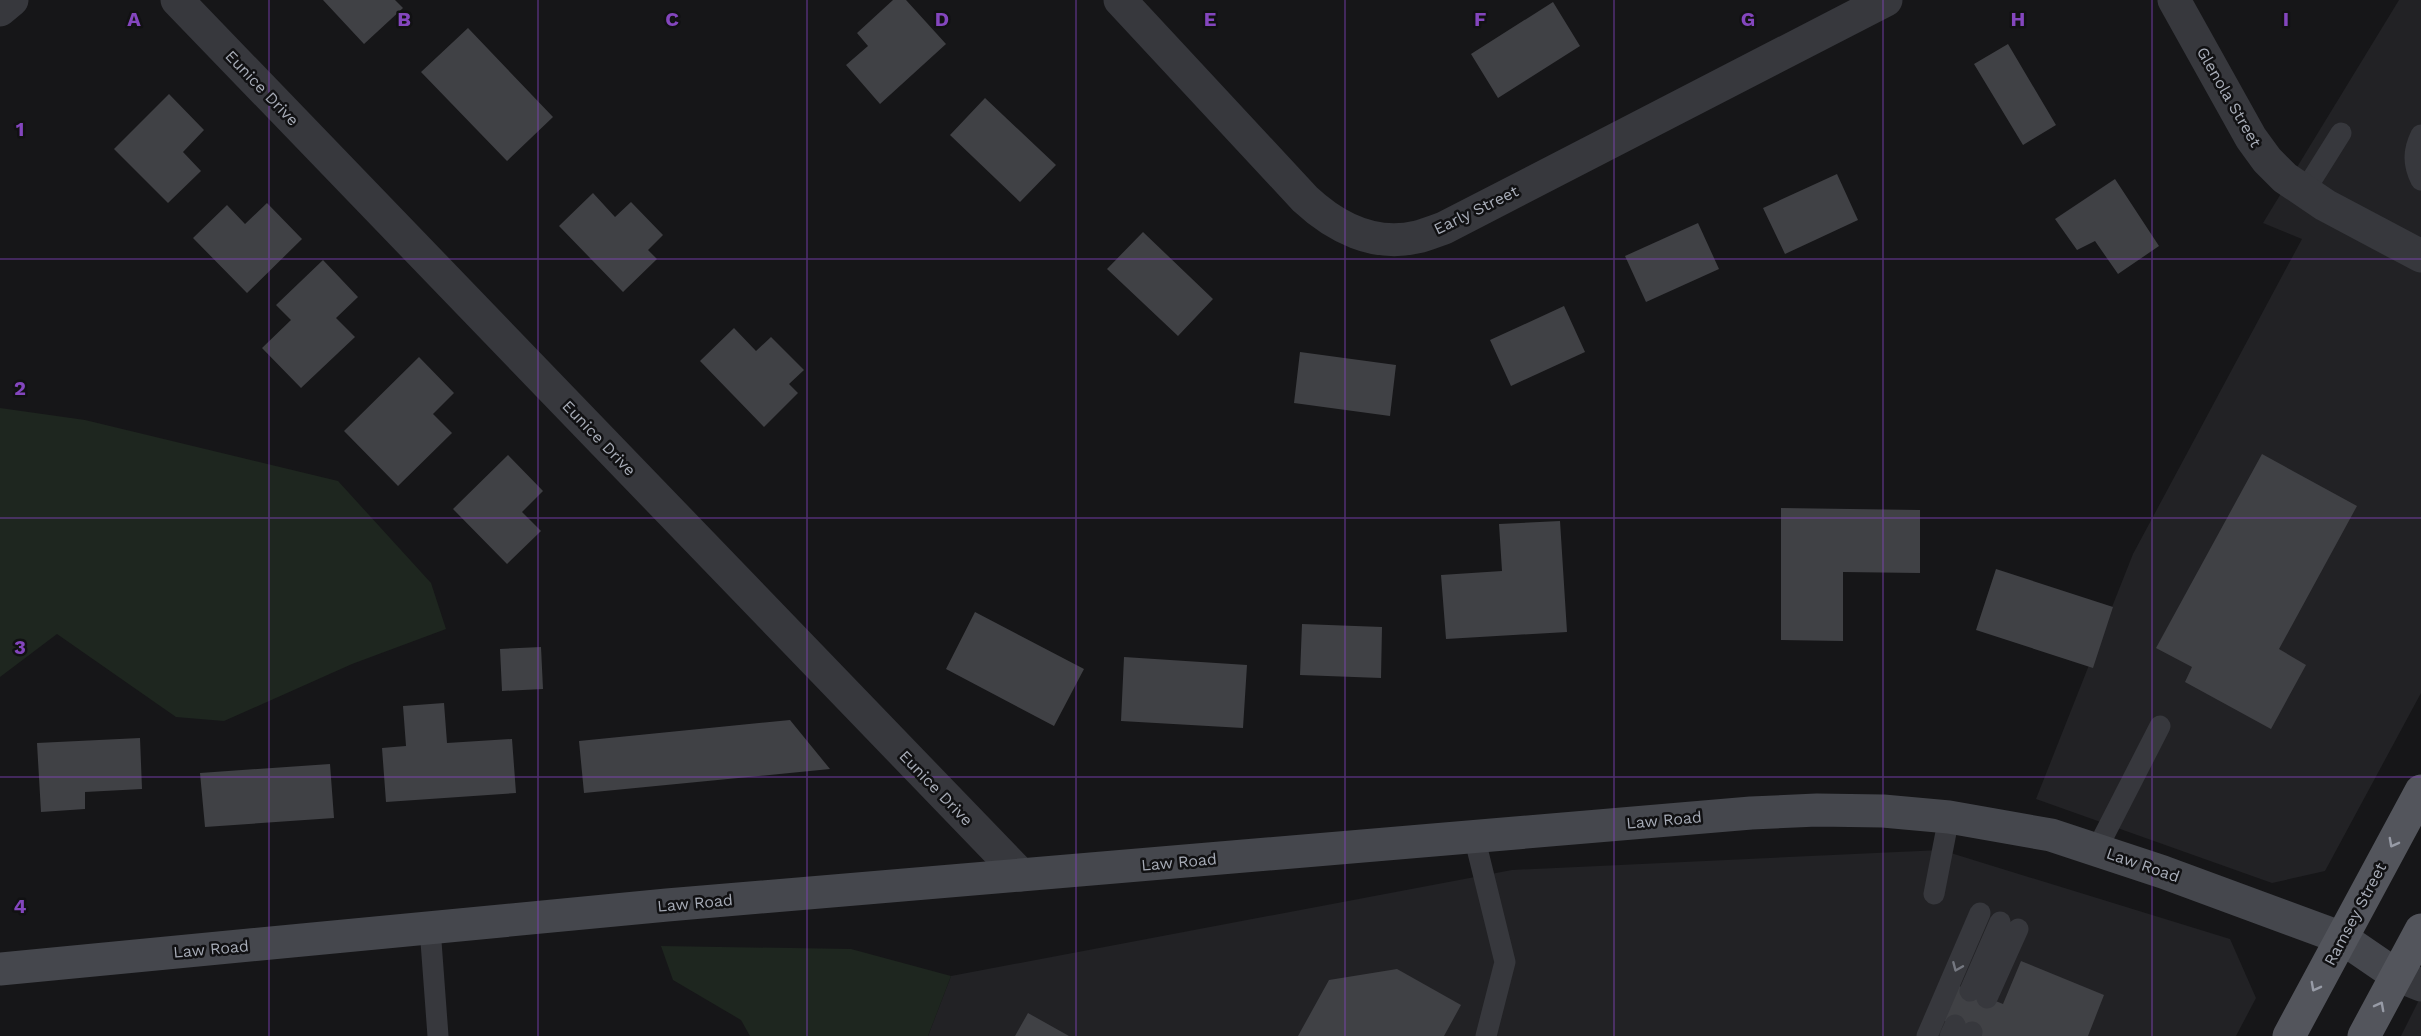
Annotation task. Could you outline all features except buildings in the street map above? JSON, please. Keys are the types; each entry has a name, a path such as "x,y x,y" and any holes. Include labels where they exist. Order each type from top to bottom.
{"main road":[{"name":"Ramsey Street","path":"2289,1036 2421,791"},
{"path":"2364,1036 2409,980 2421,930"}],"street":[{"path":"0,10 12,0"},
{"name":"Eunice Drive","path":"177,0 1021,875"},
{"name":"Early Street","path":"1120,0 1323,216 1344,228 1367,236 1391,239 1416,237 1444,228 1886,0"},
{"name":"Glenola Street","path":"2174,0 2251,138 2267,160 2285,178 2304,192 2421,256"},
{"name":"Law Road","path":"0,969 1021,875 1751,813 1817,810 1883,811 1949,817 2051,836 2097,849 2342,938 2409,980"}],"lane":[{"path":"2304,192 2341,133"},
{"path":"2421,135 2415,147 2414,163 2421,180"},
{"path":"2097,849 2160,726"},
{"path":"1934,894 1949,817"},
{"path":"1474,836 1505,962 1486,1036"},
{"path":"1927,1036 1980,913"},
{"path":"1979,994 2009,925"},
{"path":"430,928 438,1036"}],"shaded area":[{"path":"2399,0 2421,0 2421,693 2325,871 2272,883 2036,799 2133,554 2302,239 2263,223"},
{"path":"0,408 85,420 338,481 431,583 446,629 352,664 224,721 176,717 57,634 0,677"},
{"path":"1941,850 2230,939 2256,998 2236,1036 928,1036 951,976 1512,870"},
{"path":"661,946 851,949 951,976 928,1036 750,1036 741,1020 673,980"},
{"path":"2421,996 2421,1036 2401,1036"}]}
